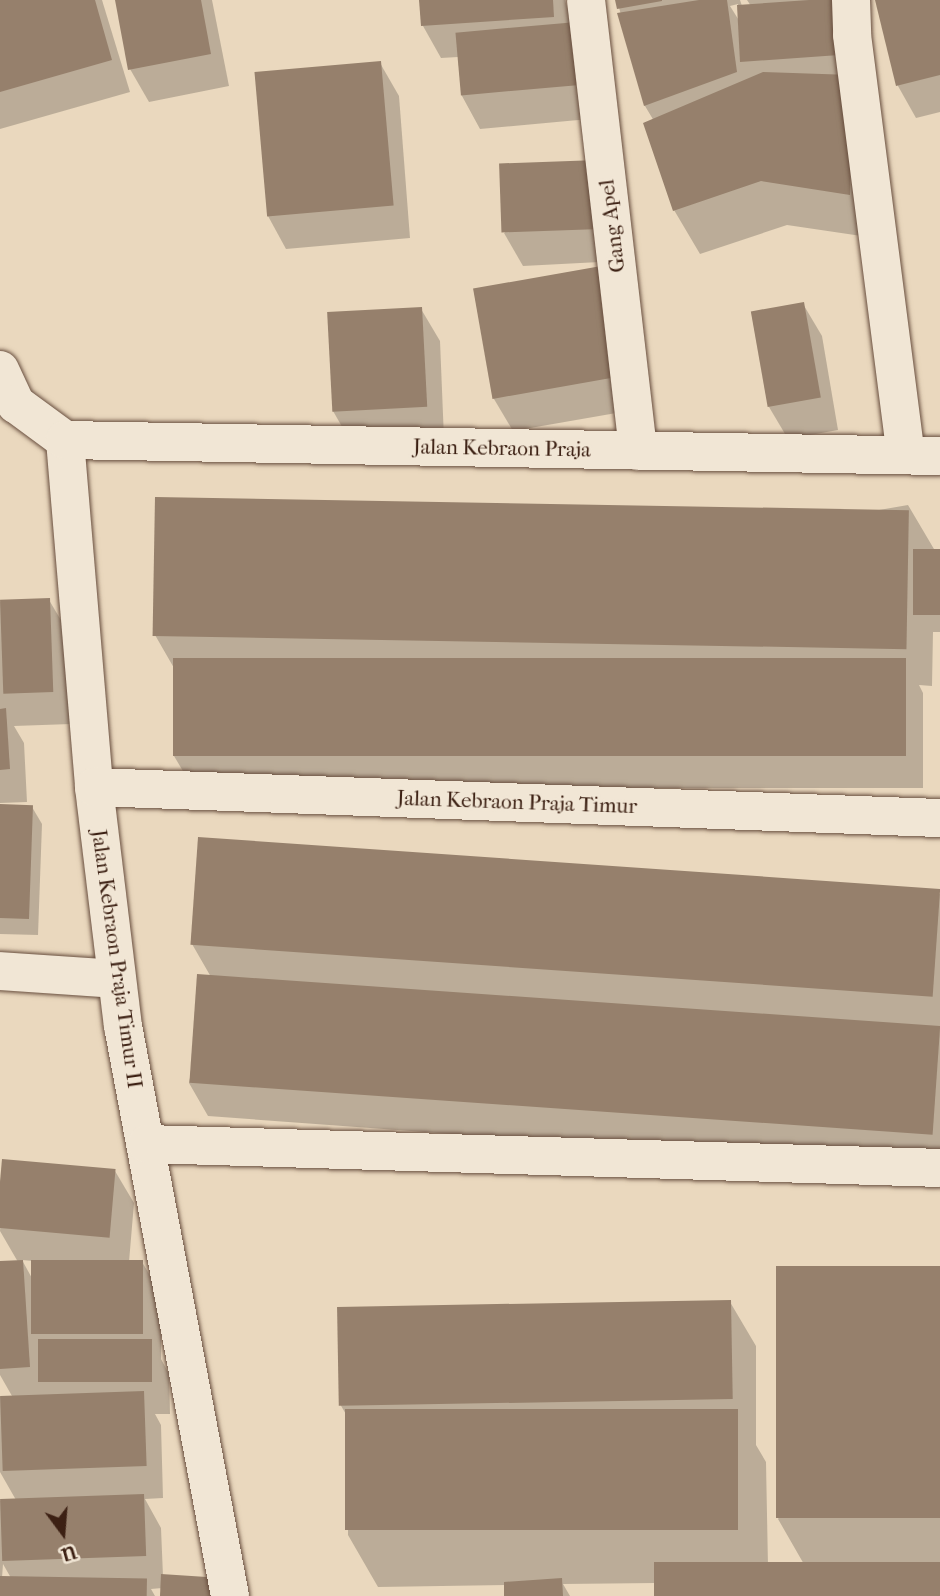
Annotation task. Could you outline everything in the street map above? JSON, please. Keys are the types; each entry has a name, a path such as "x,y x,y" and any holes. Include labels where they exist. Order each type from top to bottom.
{"street":[{"name":"Gang Apel","path":"586,0 638,451"},
{"path":"850,0 852,35 923,456"},
{"path":"0,370 16,404 65,440"},
{"name":"Jalan Kebraon Praja","path":"65,440 923,456"},
{"name":"Jalan Kebraon Praja Timur II","path":"65,440 94,787 123,1026 230,1596"},
{"name":"Jalan Kebraon Praja Timur","path":"94,787 940,818"},
{"path":"0,971 117,979"},
{"path":"147,1144 940,1168"}],"building":[{"path":"0,0 95,0 112,60 0,92"},
{"path":"115,0 201,0 211,54 128,70"},
{"path":"419,0 553,0 554,17 421,26"},
{"path":"615,0 662,0 662,1 617,9"},
{"path":"699,0 727,0 737,72 644,106 617,13"},
{"path":"835,0 839,55 740,62 737,5"},
{"path":"875,0 940,0 940,75 896,86"},
{"path":"577,22 582,85 461,95 455,33"},
{"path":"381,61 394,205 267,217 254,72"},
{"path":"763,72 852,75 850,195 761,181 673,211 643,123"},
{"path":"598,160 600,229 501,232 499,163"},
{"path":"607,265 626,375 493,399 473,289"},
{"path":"804,302 821,398 768,407 751,311"},
{"path":"422,307 427,407 332,412 327,312"},
{"path":"155,497 909,510 906,649 153,636"},
{"path":"913,549 940,549 940,615 913,615"},
{"path":"50,598 53,692 3,694 0,600"},
{"path":"173,658 906,658 906,756 173,756"},
{"path":"6,708 10,769 0,770 0,709"},
{"path":"0,804 33,805 29,919 0,918"},
{"path":"198,837 940,889 933,997 190,945"},
{"path":"197,974 940,1026 933,1135 189,1083"},
{"path":"2,1159 116,1169 110,1238 0,1228"},
{"path":"23,1260 30,1367 0,1369 0,1261"},
{"path":"31,1260 143,1260 143,1334 31,1334"},
{"path":"776,1266 940,1266 940,1518 776,1518"},
{"path":"731,1300 733,1399 339,1406 337,1307"},
{"path":"38,1339 152,1339 152,1382 38,1382"},
{"path":"144,1391 147,1466 3,1471 0,1396"},
{"path":"345,1409 738,1409 738,1530 345,1530"},
{"path":"144,1494 146,1556 2,1561 0,1499"},
{"path":"654,1562 940,1562 940,1596 654,1596"},
{"path":"161,1574 222,1578 221,1596 160,1596"},
{"path":"0,1576 147,1579 147,1596 0,1596"},
{"path":"562,1578 563,1596 504,1596 504,1582"}]}
